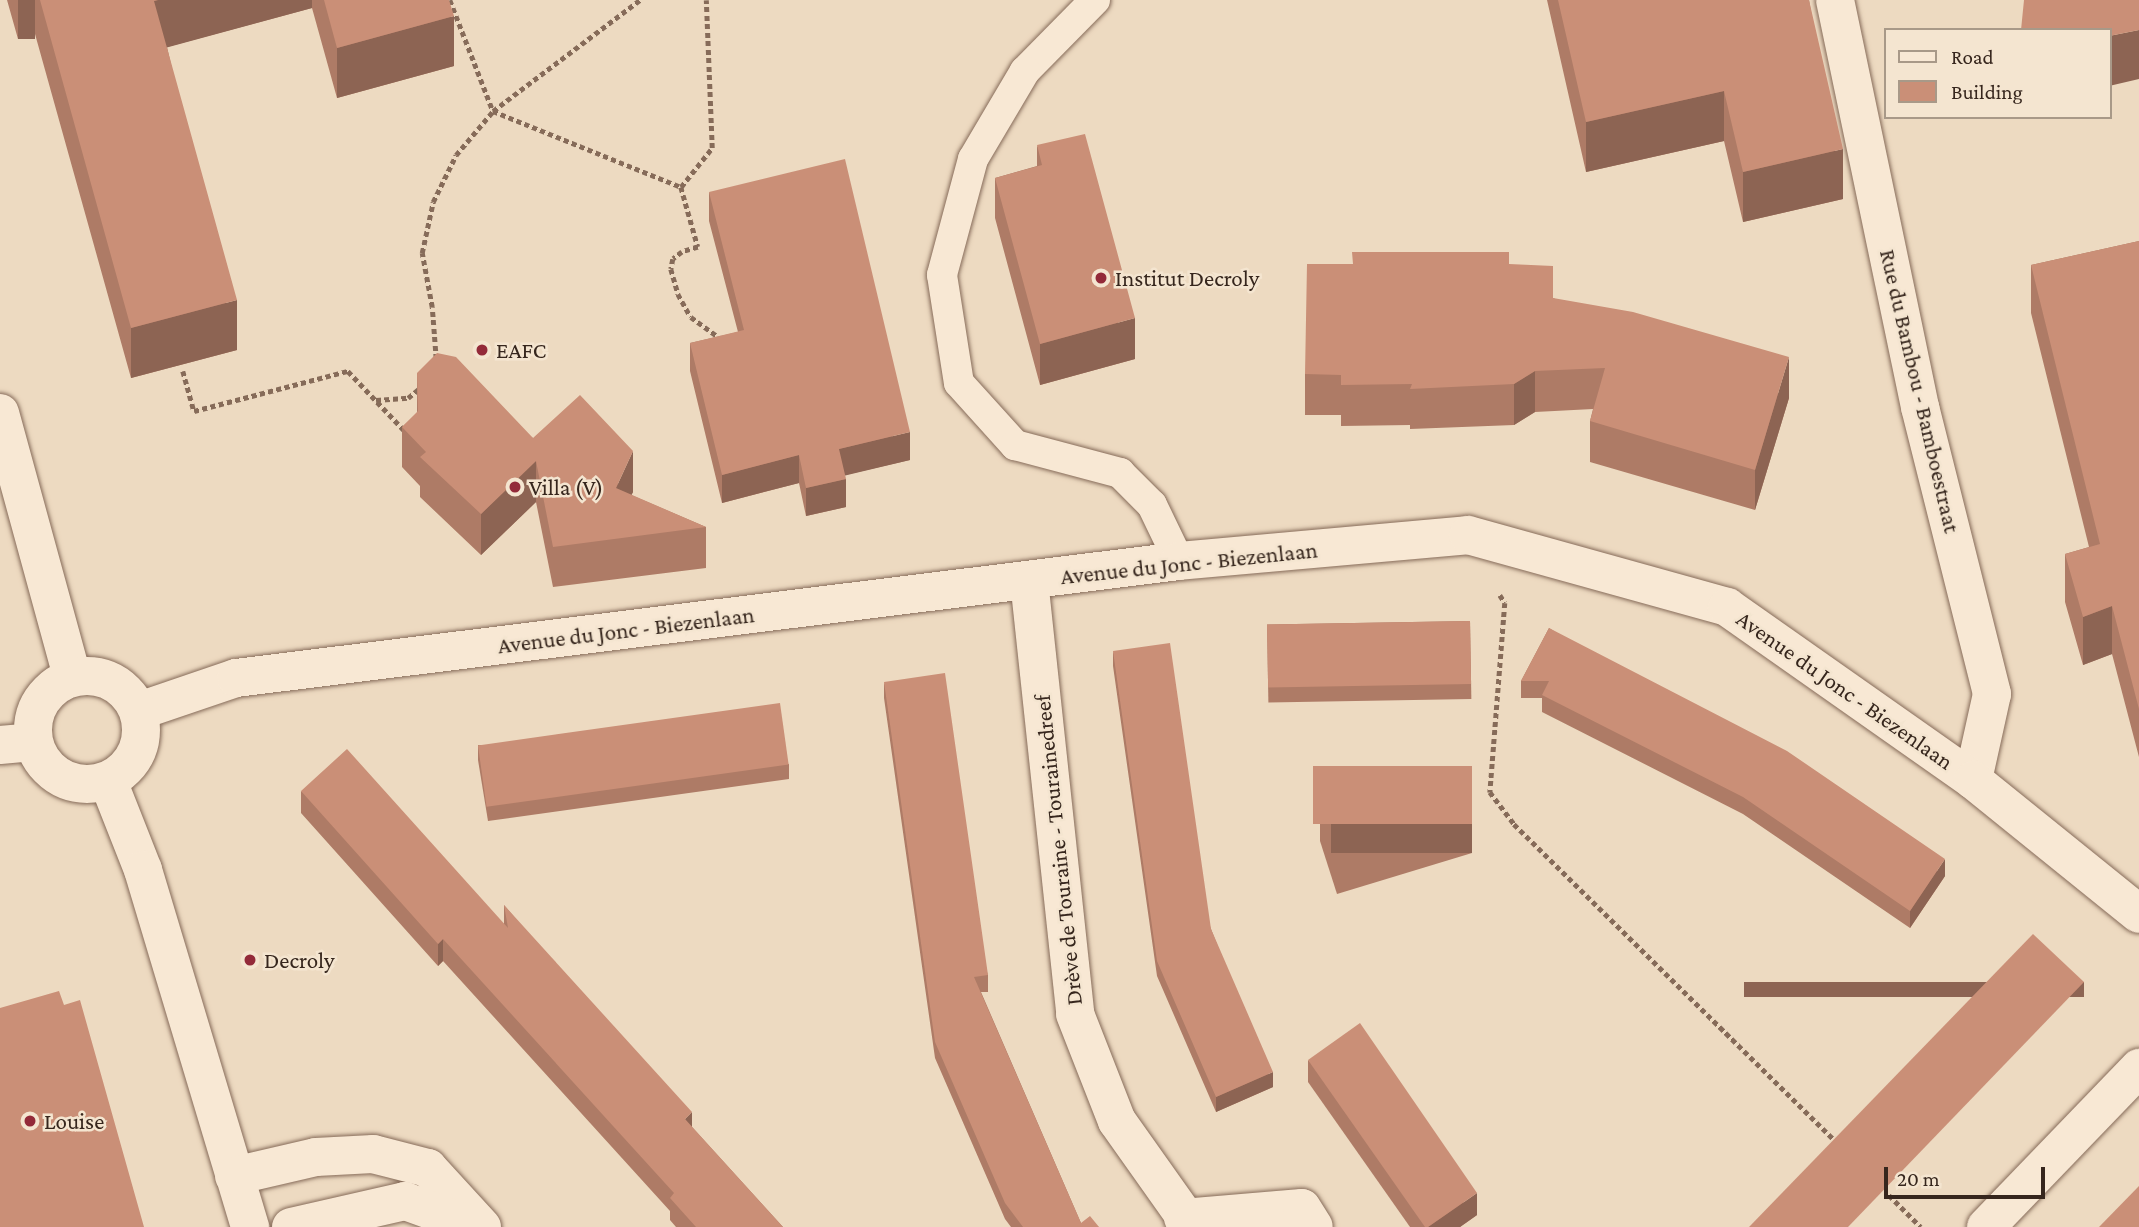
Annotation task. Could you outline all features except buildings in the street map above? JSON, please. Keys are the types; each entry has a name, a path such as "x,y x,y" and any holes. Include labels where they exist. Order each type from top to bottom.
{"street":[{"name":"Rue du Bambou - Bamboestraat","path":"1835,0 1920,407 1992,694 1973,780"},
{"path":"0,413 72,677"},
{"name":"Avenue du Jonc - Biezenlaan","path":"139,711 236,678 1179,561 1468,535 1727,607 1973,780 2139,914"},
{"name":"Drève de Touraine - Tourainedreef","path":"1029,580 1075,1014 1117,1121 1188,1222 1302,1208 1314,1227"},
{"path":"92,675 112,681 128,694 139,711 142,732 137,752 125,769 108,781 84,785 61,778 16,743 33,718 40,699 54,686 72,677 92,675"},
{"path":"108,781 144,870 250,1227"},
{"path":"1986,1227 2139,1068"},
{"path":"234,1176 316,1157 373,1154 428,1168 480,1227"},
{"path":"291,1227 405,1201 480,1227"}],"lane":[{"path":"1095,0 1025,72 973,159 942,275 959,383 1015,445 1121,473 1152,505 1179,561"}],"path":[{"path":"450,0 493,111 681,187"},
{"path":"438,373 432,307 422,253 433,202 456,155 493,111 640,0"},
{"path":"681,187 712,148 706,0"},
{"path":"681,187 698,247 682,251 673,259 670,269 691,317 728,344"},
{"path":"183,370 194,411 348,371 406,433"},
{"path":"376,400 408,398 428,381"},
{"path":"1468,535 1505,603 1490,792 1514,824 1842,1148"},
{"path":"1881,1188 1921,1227"}],"place":[{"name":"Institut Decroly","path":"1101,278"},
{"name":"EAFC","path":"482,350"},
{"name":"Villa (V)","path":"515,487"},
{"name":"Decroly","path":"250,960"},
{"name":"Louise","path":"30,1121"}]}
